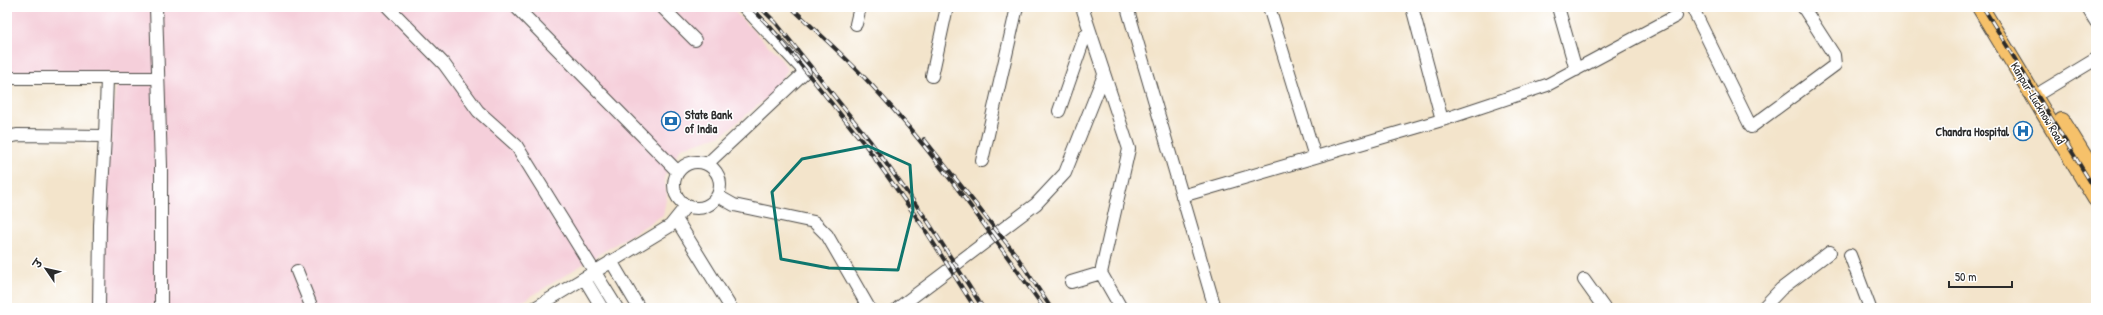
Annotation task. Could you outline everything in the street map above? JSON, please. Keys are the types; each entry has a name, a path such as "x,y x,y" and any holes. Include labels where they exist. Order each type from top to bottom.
{"main road":[{"name":"Kanpur-Lucknow Road","path":"1980,7 2096,199"},
{"name":"Kanpur-Lucknow Road","path":"1991,7 2096,176"}],"street":[{"path":"156,7 162,308"},
{"path":"388,7 444,64 478,110 516,145 590,275 617,308"},
{"path":"516,7 678,172"},
{"path":"662,7 695,40"},
{"path":"707,164 804,72 744,7"},
{"path":"856,24 860,7"},
{"path":"932,76 947,7"},
{"path":"982,161 1017,7"},
{"path":"1082,7 1129,149 1100,273 1121,308"},
{"path":"1127,7 1216,308"},
{"path":"1269,7 1315,158"},
{"path":"1412,7 1442,120"},
{"path":"1558,7 1576,70"},
{"path":"1692,7 1751,126 1835,65 1834,55 1803,7"},
{"path":"2087,7 2096,22"},
{"path":"1182,196 1442,120 1547,85 1676,16"},
{"path":"1059,111 1085,36 1090,32"},
{"path":"2043,91 2096,60"},
{"path":"898,308 1036,204 1065,173 1104,75"},
{"path":"7,78 158,78"},
{"path":"99,308 100,225 107,78"},
{"path":"7,137 18,135 105,136"},
{"path":"697,162 707,164 714,169 719,177 720,185 718,196 712,203 704,208 697,209 686,206 680,202 674,193 673,183 678,172 682,166 689,163 697,162"},
{"path":"718,196 734,205 814,222 826,235 869,308"},
{"path":"534,308 670,226 686,206"},
{"path":"676,219 731,308"},
{"path":"1763,308 1781,289 1830,252"},
{"path":"1850,254 1870,308"},
{"path":"611,261 639,308"},
{"path":"297,271 312,308"},
{"path":"1071,282 1100,273"},
{"path":"590,275 602,308"},
{"path":"1584,280 1604,308"}],"highlighted area":[{"path":"868,146 910,165 913,210 898,270 829,268 781,259 772,192 802,159"}],"shaded area":[{"path":"7,7 730,7 779,56 788,70 769,96 722,135 681,148 664,177 667,195 663,215 512,308 93,308 117,73 7,72"}],"railway":[{"path":"751,7 771,28 866,146 922,225 975,308"},
{"path":"760,7 776,23 870,141 927,220 983,308"},
{"path":"791,7 863,76 912,131 958,189 1044,308"},
{"path":"1983,7 2096,191"},
{"path":"924,139 1016,255 1051,308"}],"place":[{"name":"State Bank of India","path":"671,121"},
{"name":"Chandra Hospital","path":"2023,131"}]}
